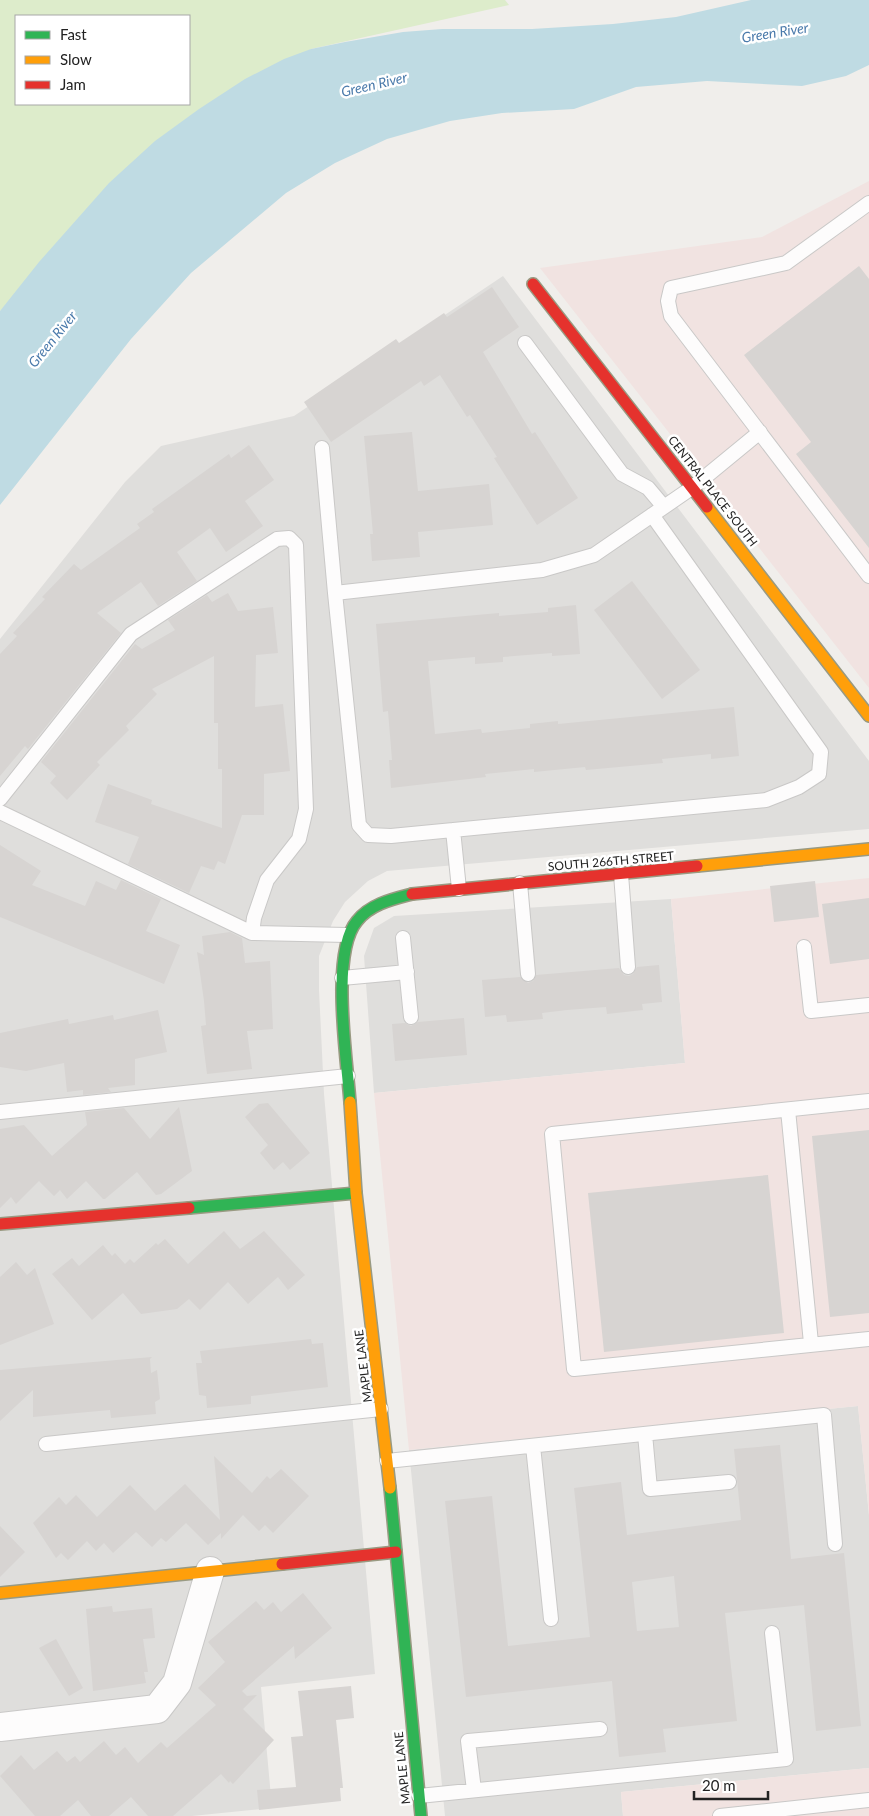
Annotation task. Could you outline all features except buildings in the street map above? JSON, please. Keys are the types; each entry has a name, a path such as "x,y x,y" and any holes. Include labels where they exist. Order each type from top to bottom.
{"street":[{"name":"CENTRAL PLACE SOUTH","path":"533,284 693,487 869,716"},
{"name":"SOUTH 266TH STREET","path":"361,916 388,899 459,889 869,849"},
{"name":"MAPLE LANE","path":"361,916 347,935 342,978 348,1076 356,1192 388,1461 421,1816"},
{"path":"0,1224 356,1192"},
{"path":"0,1592 396,1552"},
{"path":"0,1728 157,1710 176,1683 210,1571"}],"lane":[{"path":"869,204 786,263 671,288 668,301 671,316 869,576"},
{"path":"322,448 359,825 368,835 390,836 766,800 799,787 818,774 821,752 658,511 648,488 622,474 524,343"},
{"path":"335,592 542,570 572,563 594,554 693,487 760,432"},
{"path":"0,799 132,634 277,539 289,538 296,545 306,808 299,839 267,880 254,918 252,933"},
{"path":"0,812 252,933 347,935"},
{"path":"453,830 459,889"},
{"path":"621,874 628,967"},
{"path":"520,883 528,974"},
{"path":"403,938 411,1016"},
{"path":"804,947 810,1011 869,1005"},
{"path":"342,978 407,972"},
{"path":"0,1112 348,1076"},
{"path":"869,1101 552,1134 574,1369 811,1343 869,1339"},
{"path":"788,1110 811,1343"},
{"path":"46,1444 382,1409"},
{"path":"388,1461 824,1415 835,1544"},
{"path":"645,1434 650,1489 729,1482"},
{"path":"533,1446 551,1619"},
{"path":"419,1796 786,1759 772,1633"},
{"path":"474,1790 468,1741 600,1729"},
{"path":"720,1816 869,1800"}],"shaded area":[{"path":"869,181 869,688 540,268 762,237"},
{"path":"503,276 869,761 869,829 387,871 368,881 345,902 333,921 319,956 319,990 324,1094 375,1674 261,1687 272,1808 192,1816 0,1816 0,639 125,482 161,446 294,416"},
{"path":"869,878 869,1515 858,1406 409,1450 374,1093 685,1063 671,899"},
{"path":"671,899 685,1063 374,1093 364,956 374,928 394,916"},
{"path":"858,1406 869,1515 869,1768 621,1792 623,1816 445,1816 409,1450"},
{"path":"869,1768 869,1816 623,1816 621,1792"}],"green space":[{"path":"0,0 505,0 509,5 311,49 0,311"}],"water":[{"name":"Green River","path":"751,0 869,0 869,65 846,76 802,86 707,81 636,87 574,109 502,113 450,121 387,139 335,163 286,193 191,273 131,339 0,505 0,311 39,262 109,183 155,141 199,109 245,79 284,59 311,49 345,42 403,32 442,29 532,29 613,24 676,17"}],"traffic: fast":[{"path":"350,1102 342,1007 344,957 349,936 357,921 368,910 382,903 412,894"},
{"path":"189,1208 356,1193"},
{"path":"390,1488 421,1816"}],"traffic: slow":[{"path":"707,507 869,716"},
{"path":"697,866 869,849"},
{"path":"350,1102 356,1193 390,1488"},
{"path":"0,1593 282,1564"}],"traffic: jam":[{"path":"533,284 707,507"},
{"path":"412,894 697,866"},
{"path":"0,1224 189,1208"},
{"path":"282,1564 396,1552"}]}
